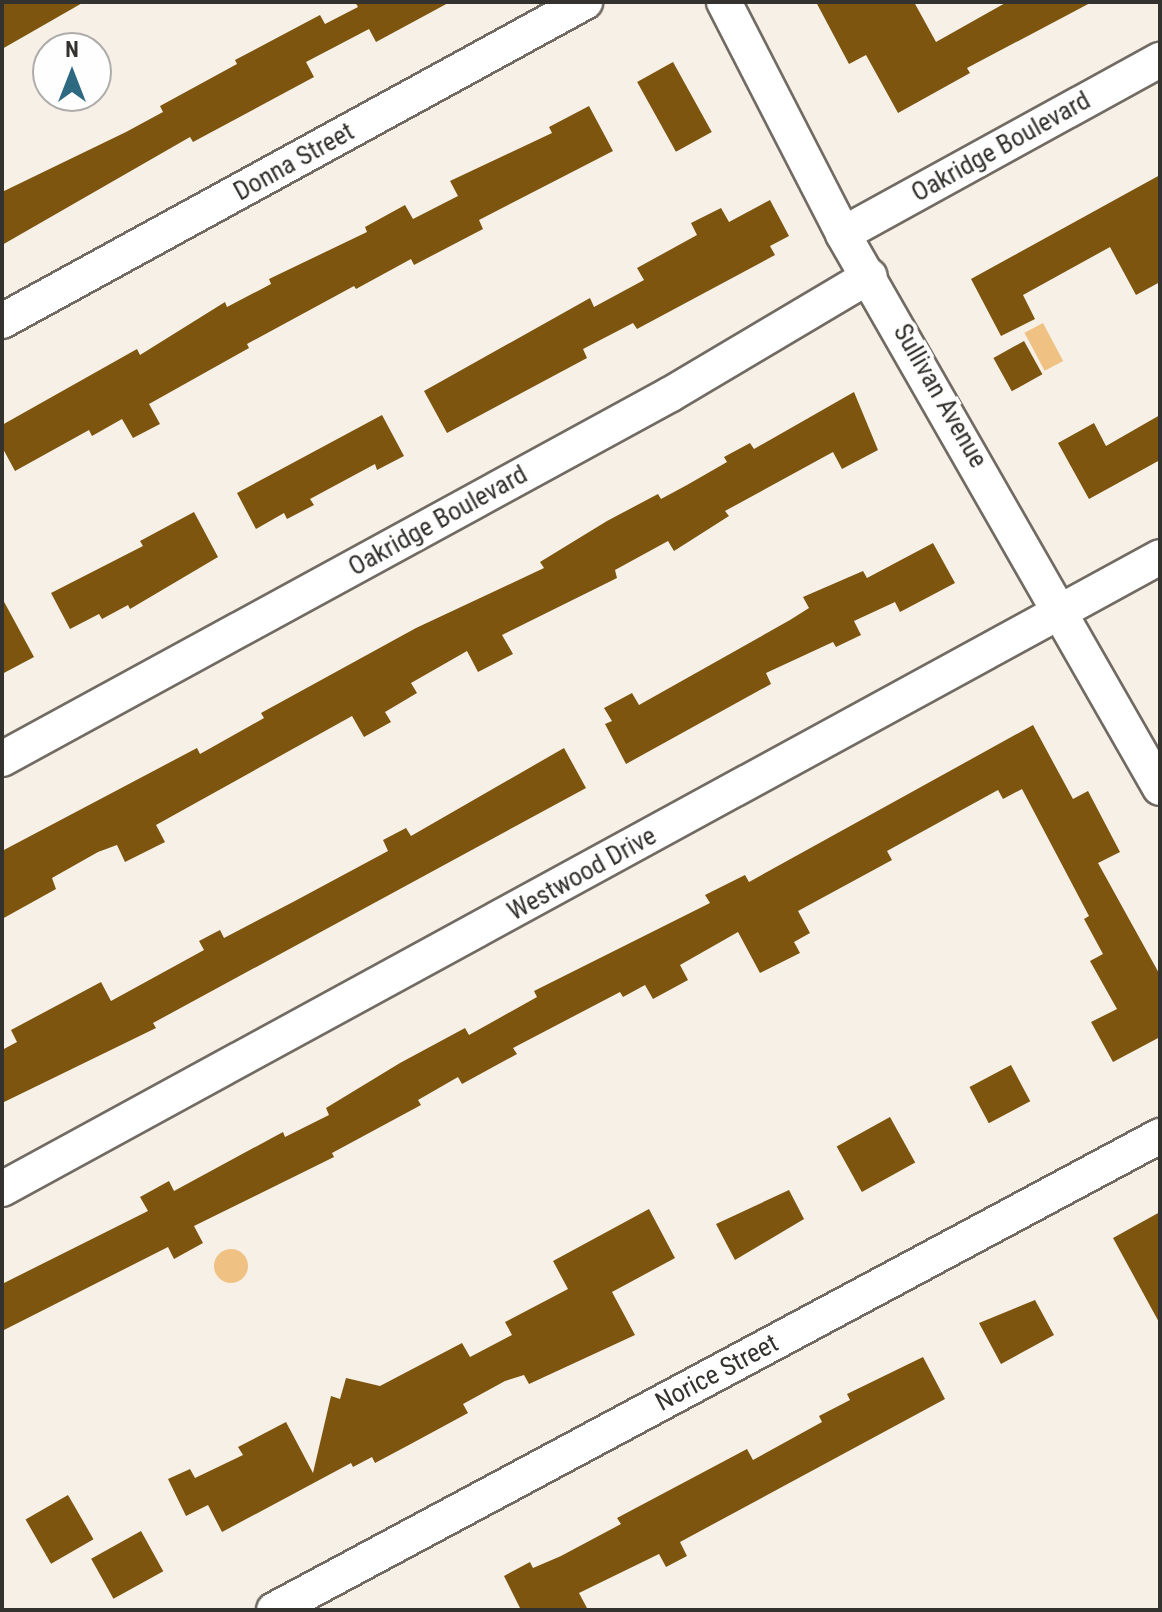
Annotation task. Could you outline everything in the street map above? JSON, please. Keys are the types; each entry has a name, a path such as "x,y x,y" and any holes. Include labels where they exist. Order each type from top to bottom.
{"street":[{"name":"Donna Street","path":"2,321 585,2"},
{"name":"Sullivan Avenue","path":"724,2 843,234 1064,612 1160,788"},
{"name":"Oakridge Boulevard","path":"843,234 1160,60"},
{"name":"Oakridge Boulevard","path":"2,759 671,394 870,276"},
{"name":"Westwood Drive","path":"2,1189 1160,557"},
{"name":"Norice Street","path":"274,1610 1160,1136"}],"shaded area":[{"path":"1043,323 1063,361 1045,371 1024,333"},
{"path":"231,1249 243,1254 248,1266 243,1278 231,1283 219,1278 214,1266 219,1254"}],"building":[{"path":"2,2 84,2 2,49"},
{"path":"355,2 450,2 376,42 369,29 306,62 314,77 193,142 190,137 2,245 2,192 126,132 163,112 160,106 237,64 235,60 320,15 325,24 358,7"},
{"path":"816,2 914,2 936,42 1007,2 1092,2 967,68 970,73 898,113 866,55 849,64"},
{"path":"673,62 712,132 676,152 637,82"},
{"path":"589,106 613,151 479,220 483,229 414,265 411,259 356,289 354,286 247,344 249,348 149,404 160,424 133,438 122,419 92,436 89,430 15,471 2,447 2,425 137,349 140,355 225,302 227,307 271,284 269,279 367,232 365,227 405,205 413,219 458,196 450,181 552,133 549,127"},
{"path":"1160,175 1160,282 1136,295 1110,247 1023,295 1035,319 1001,336 971,279"},
{"path":"770,200 789,236 770,246 775,255 637,329 633,323 583,349 587,358 447,433 424,391 590,298 594,307 644,280 637,268 697,235 691,223 721,208 729,222"},
{"path":"1024,341 1042,374 1012,391 993,358"},
{"path":"854,392 878,450 842,469 833,452 725,511 729,516 674,551 668,541 615,570 617,578 502,635 513,654 478,672 467,651 411,683 417,693 385,712 391,722 364,737 352,716 156,825 165,842 125,862 117,845 98,852 52,878 56,889 2,919 2,851 197,748 200,754 264,718 261,713 416,628 544,568 540,562 607,521 658,494 661,499 727,462 724,457 750,443 754,449"},
{"path":"382,415 404,456 377,470 375,464 310,499 314,505 287,519 284,513 256,529 237,493"},
{"path":"1160,415 1160,460 1089,499 1058,443 1094,423 1106,446"},
{"path":"194,512 218,557 130,609 128,605 102,619 99,614 70,629 51,593 143,546 140,541"},
{"path":"933,543 955,583 900,612 895,602 854,621 861,635 836,647 833,642 766,673 771,684 626,764 605,724 612,721 604,708 632,693 639,705 809,608 803,597 863,571 867,578"},
{"path":"2,598 34,657 2,674"},
{"path":"1033,725 1073,799 1088,791 1120,852 1098,863 1160,975 1160,1037 1113,1062 1091,1022 1117,1009 1090,961 1103,954 1084,919 1089,916 1022,789 1003,799 998,790 887,851 892,860 798,911 810,933 794,942 800,953 760,973 738,932 680,965 688,980 653,999 645,985 623,997 620,992 513,1048 517,1054 462,1084 458,1077 418,1100 421,1105 332,1153 334,1157 194,1226 203,1243 174,1259 168,1247 2,1331 2,1284 148,1211 140,1197 169,1181 174,1191 283,1132 285,1137 329,1115 326,1108 400,1063 465,1028 469,1035 537,997 534,991 710,903 705,895 745,875 749,882"},
{"path":"564,748 586,788 153,1023 156,1028 2,1103 2,1050 17,1042 11,1030 101,982 111,1001 204,950 199,941 220,930 224,938 293,902 388,851 383,840 406,828 411,836"},
{"path":"1011,1065 1030,1101 989,1123 970,1087"},
{"path":"890,1117 915,1162 862,1192 837,1147"},
{"path":"789,1190 804,1219 735,1260 716,1224"},
{"path":"649,1209 675,1258 612,1292 635,1335 529,1384 524,1375 505,1381 463,1404 468,1413 407,1446 375,1463 372,1457 353,1467 351,1463 222,1532 208,1505 186,1516 168,1479 190,1469 195,1478 243,1455 238,1447 286,1422 313,1473 331,1396 340,1399 346,1378 380,1386 462,1343 470,1357 512,1335 505,1322 568,1289 553,1261"},
{"path":"1160,1212 1160,1324 1113,1238"},
{"path":"1035,1300 1054,1335 1001,1364 979,1323"},
{"path":"923,1357 945,1399 680,1542 687,1556 666,1567 659,1554 579,1593 588,1610 521,1610 504,1576 530,1562 533,1568 561,1556 621,1524 617,1518 747,1449 753,1460 822,1422 819,1416 850,1400 847,1394"},
{"path":"68,1495 94,1539 51,1564 26,1520"},
{"path":"141,1531 163,1571 113,1599 91,1559"}]}
